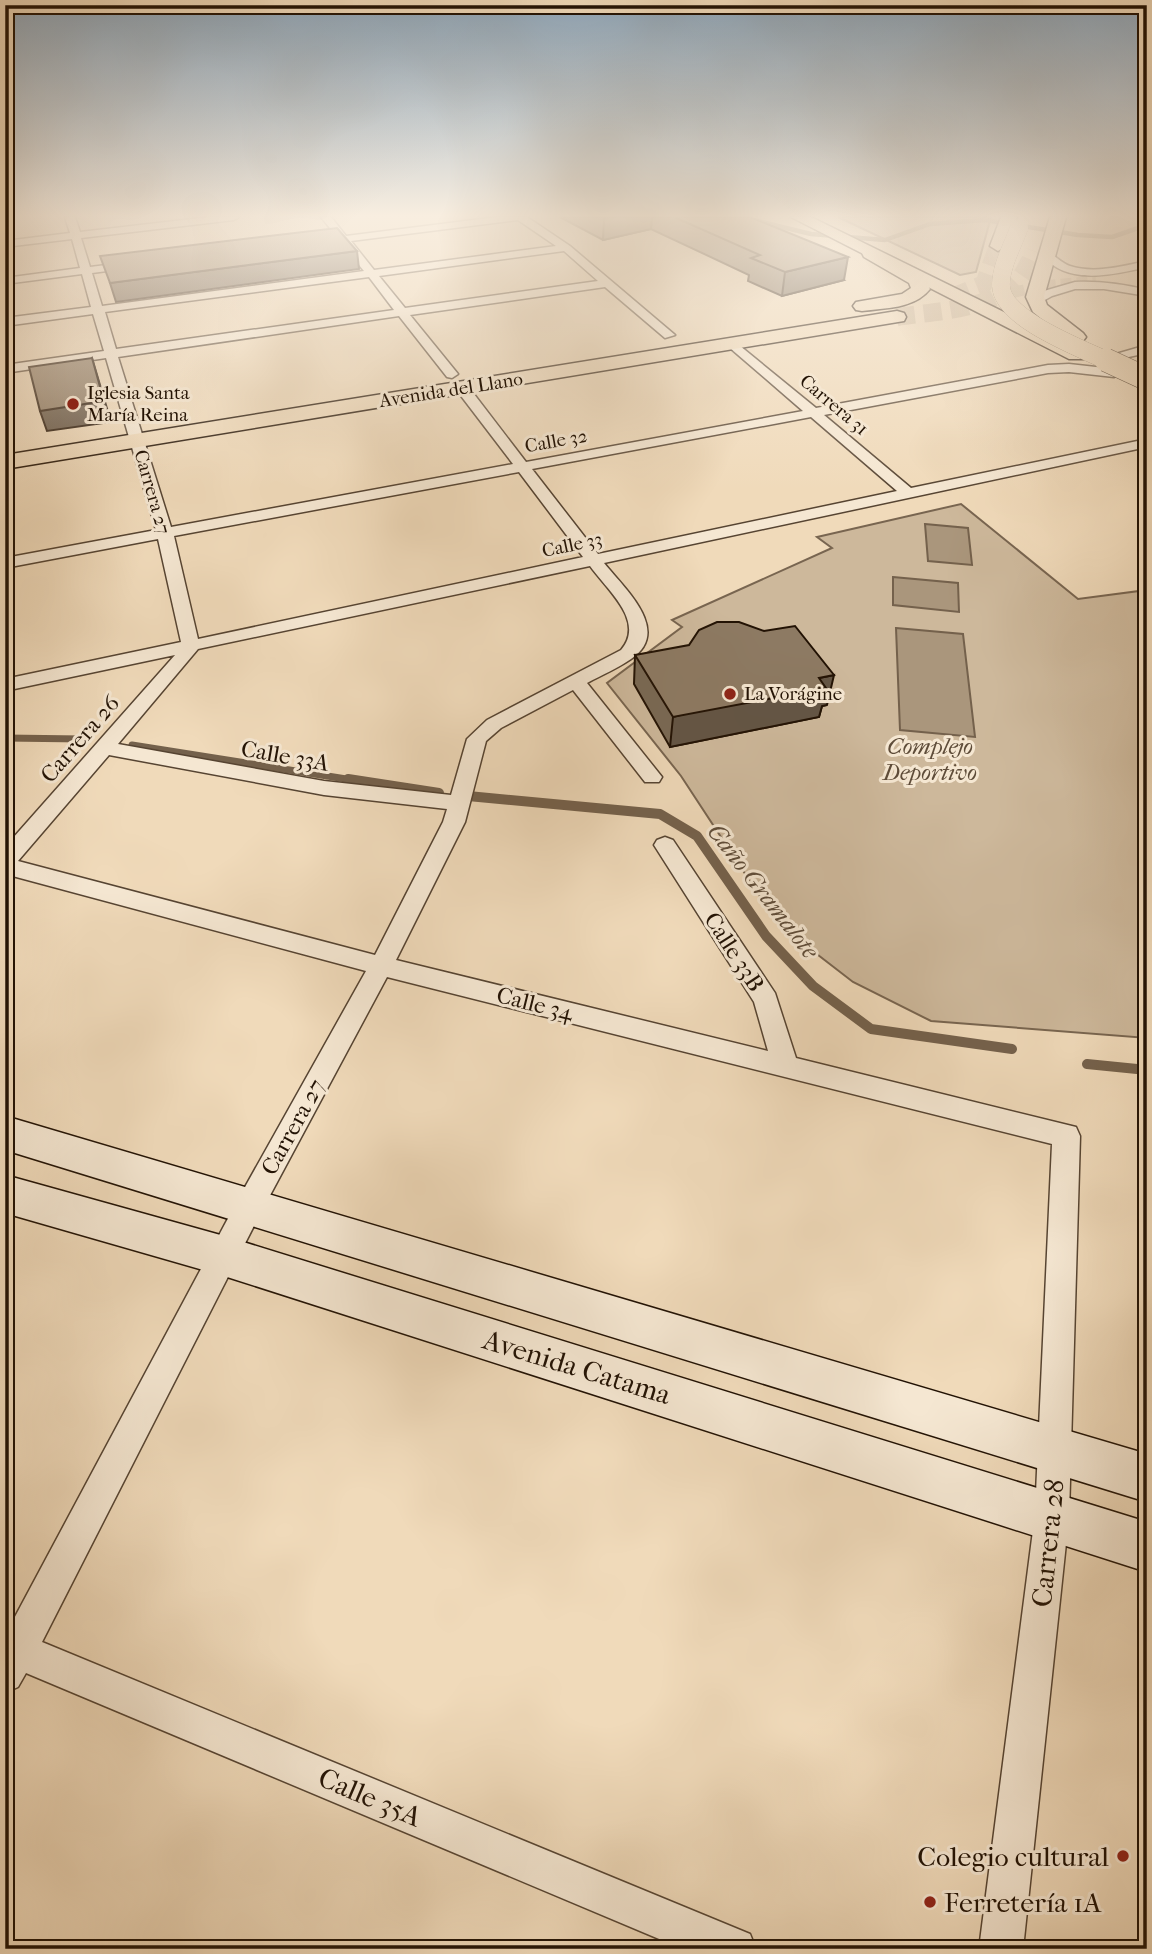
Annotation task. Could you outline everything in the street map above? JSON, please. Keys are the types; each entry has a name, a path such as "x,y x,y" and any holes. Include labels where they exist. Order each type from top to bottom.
{"main road":[{"path":"583,354 670,335 847,308"},
{"path":"995,308 1115,365 1147,371"},
{"path":"1029,308 1036,324 1147,379"},
{"path":"1039,308 1147,390"},
{"name":"Avenida del Llano","path":"5,462 136,434 457,381 734,345 893,313 583,354 457,381"},
{"name":"Avenida del Llano","path":"5,445 136,434"},
{"path":"5,1133 1147,1478"},
{"name":"Avenida Catama","path":"5,1194 224,1256 1147,1547"}],"street":[{"path":"5,322 111,308"},
{"path":"400,308 595,562"},
{"path":"5,369 430,308"},
{"path":"638,308 670,335"},
{"name":"Carrera 27","path":"98,310 165,533 191,648"},
{"name":"Carrera 31","path":"734,345 910,495"},
{"name":"Calle 32","path":"5,563 1055,368 1115,365 1147,349"},
{"name":"Calle 33","path":"5,685 191,648 1147,443"},
{"name":"Carrera 27","path":"9,1656 444,844 477,739 494,724 627,654 637,643 641,630 638,618 595,562"},
{"name":"Carrera 26","path":"5,864 191,648"},
{"path":"576,681 652,778"},
{"name":"Calle 33A","path":"104,748 324,788 458,803"},
{"name":"Calle 33B","path":"664,845 766,1000 786,1067"},
{"name":"Calle 34","path":"5,864 381,966 1066,1136"},
{"name":"Carrera 28","path":"1002,1949 1052,1515 1066,1136"},
{"name":"Calle 35A","path":"9,1656 735,1949"}],"green space":[{"name":"Complejo Deportivo","path":"961,504 1078,599 1147,590 1147,1038 931,1021 853,982 778,924 681,776 607,683 682,627 672,620 832,548 817,537"}],"shaded area":[{"path":"925,524 968,528 972,565 928,561"},
{"path":"893,577 958,583 959,612 893,605"},
{"path":"896,628 963,634 975,737 900,730"}],"building":[{"path":"92,358 104,401 40,411 29,367"},
{"path":"717,622 739,622 764,631 795,626 834,675 819,678 826,688 673,717 635,655 689,645 699,630"}],"waterway":[{"name":"Caño Gramalote","path":"5,738 83,739"},
{"name":"Caño Gramalote","path":"132,745 359,781"},
{"name":"Caño Gramalote","path":"348,779 439,793"},
{"name":"Caño Gramalote","path":"468,796 660,814 697,836 766,936 813,986 871,1029 1012,1049"},
{"name":"Caño Gramalote","path":"1087,1064 1147,1070"}],"tunnel":[{"path":"897,317 960,308"}],"place":[{"name":"Iglesia Santa María Reina","path":"73,404"},
{"name":"La Vorágine","path":"730,694"},
{"name":"Colegio cultural","path":"1123,1856"},
{"name":"Ferretería 1A","path":"930,1902"}]}
